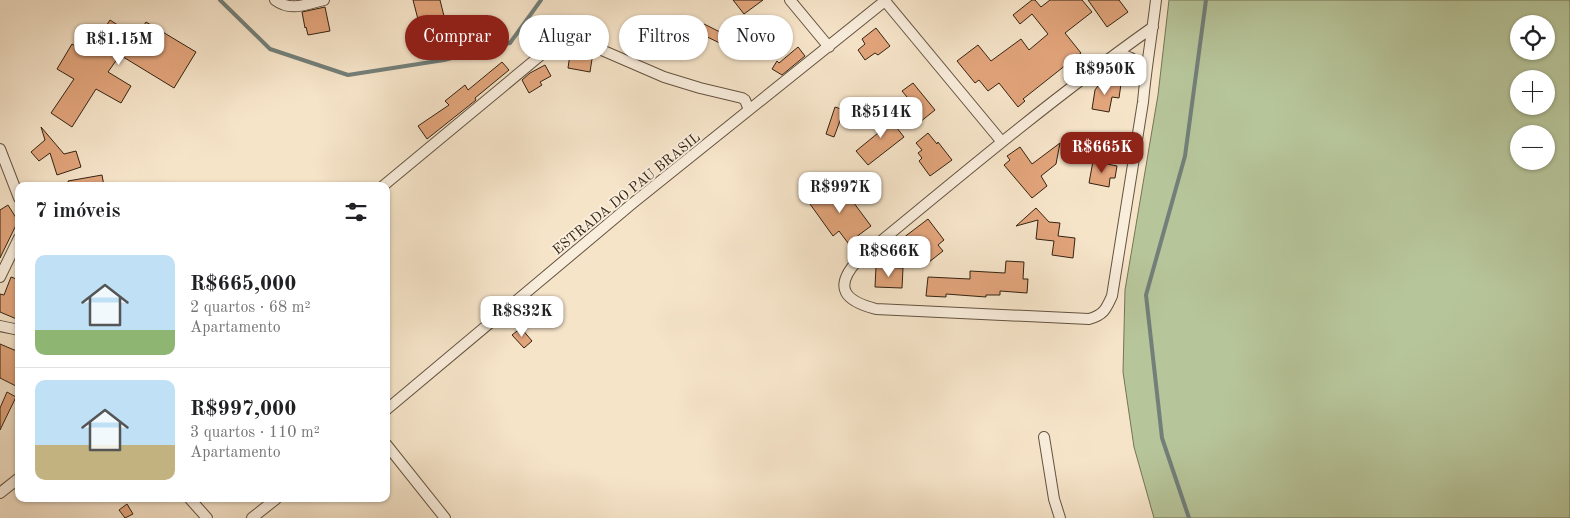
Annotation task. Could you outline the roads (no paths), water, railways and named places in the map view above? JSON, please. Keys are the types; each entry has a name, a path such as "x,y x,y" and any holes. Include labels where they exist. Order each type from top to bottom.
{"street":[{"path":"275,0 282,5 290,7 324,0"},
{"path":"790,0 829,47"},
{"path":"885,0 1002,142"},
{"name":"ESTRADA DO PAU BRASIL","path":"390,407 633,203 885,0"},
{"path":"1153,27 1111,57 1002,142 857,261 846,275 844,281 846,292 851,299 876,309 1089,319 1103,313 1112,296 1143,102 1145,77 1153,27 1156,0"},
{"path":"388,182 547,50 557,44 566,42 590,45 664,77 742,98 750,110"},
{"path":"1111,57 1122,54 1132,58 1140,66 1145,77"},
{"path":"0,149 15,188"},
{"path":"0,277 15,246"},
{"path":"0,326 15,329"},
{"path":"1044,437 1054,499 1060,518"},
{"path":"390,449 445,518"},
{"path":"0,493 15,481"},
{"path":"193,502 207,518"},
{"path":"252,518 272,502"}],"waterway":[{"path":"220,0 270,49 348,75 444,60 510,43 541,0"},
{"path":"1189,518 1162,438 1146,295 1185,156 1206,0"}]}
